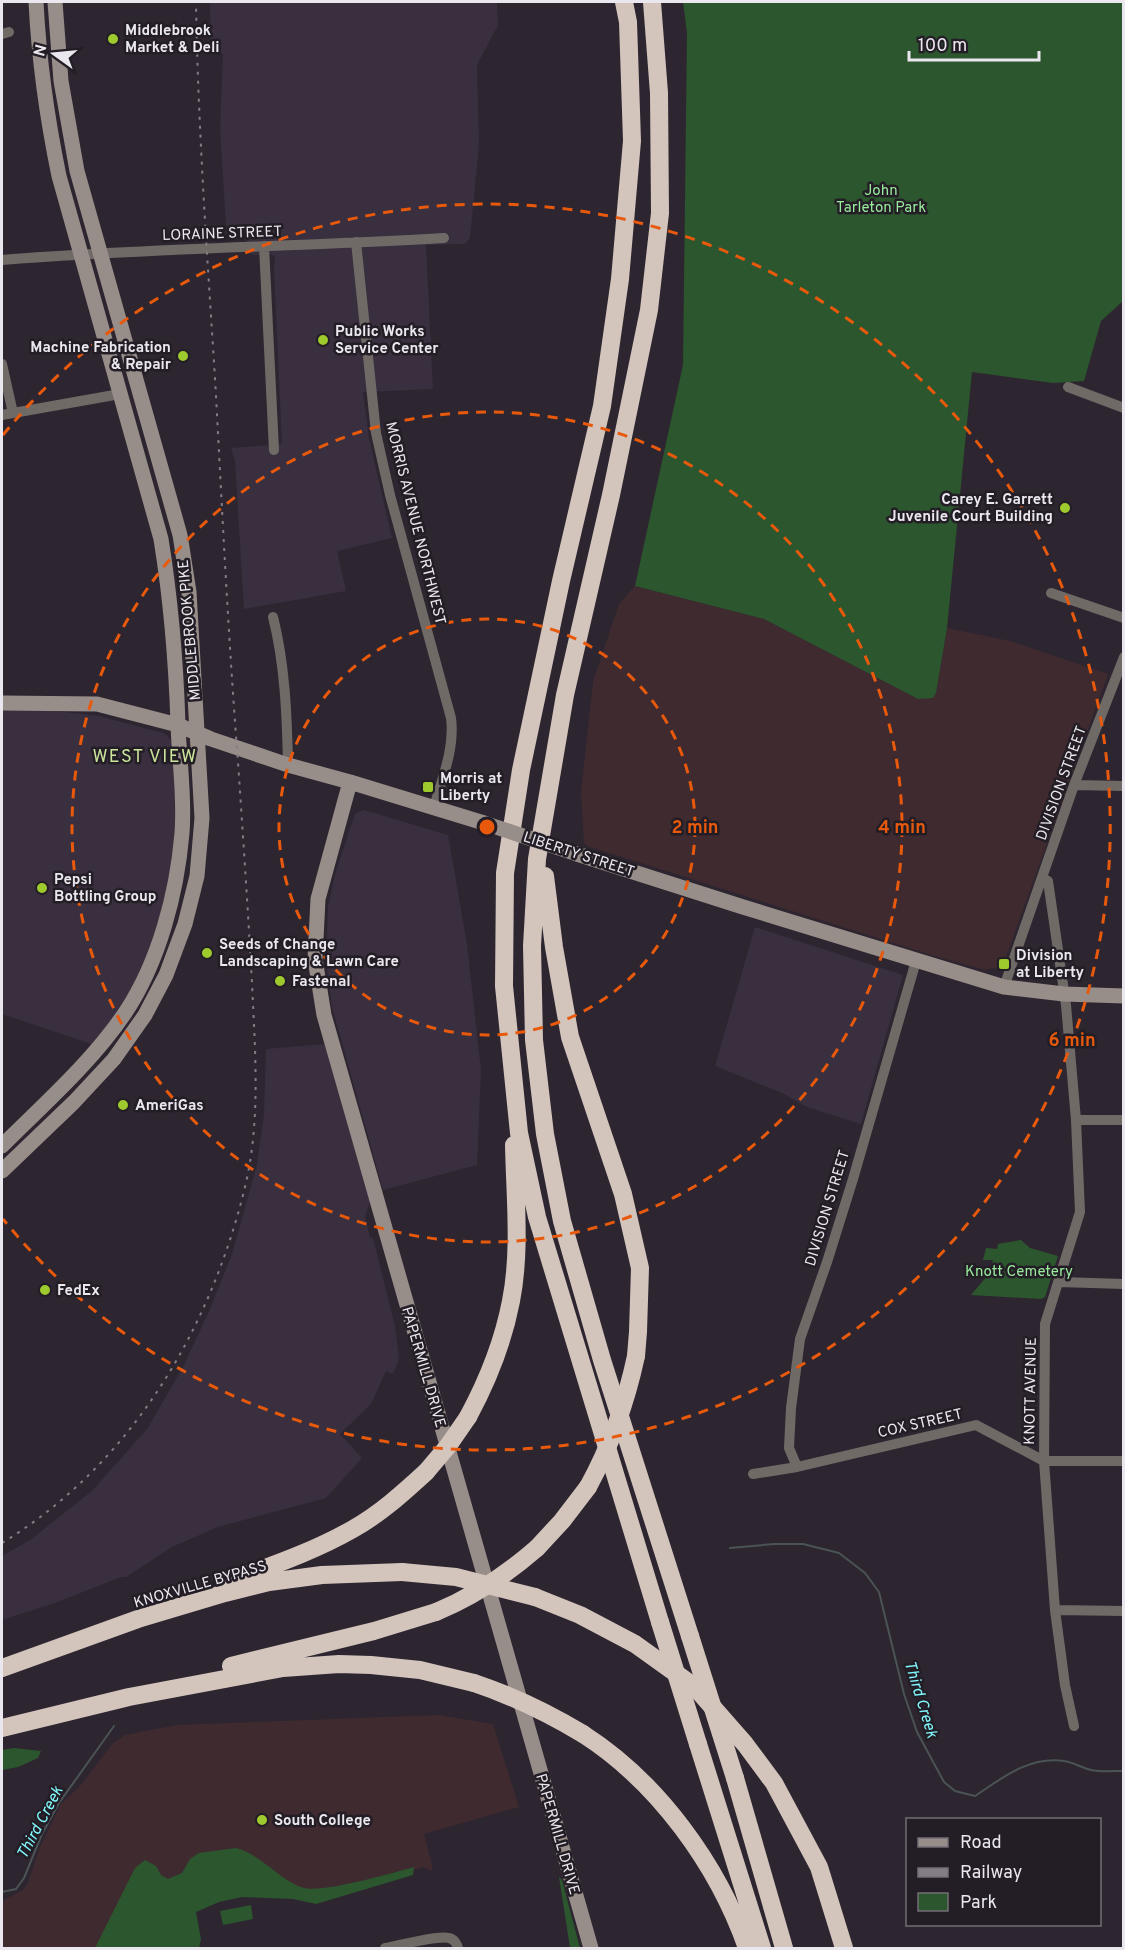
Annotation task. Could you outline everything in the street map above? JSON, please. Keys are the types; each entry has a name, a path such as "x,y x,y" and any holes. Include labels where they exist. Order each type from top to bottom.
{"highway":[{"path":"624,2 628,22 632,141 620,279 602,406 561,581 521,770 505,873 504,986 519,1133 537,1217 762,1948"},
{"path":"652,2 659,93"},
{"path":"659,2 660,213 649,310 611,495 568,684 536,861 532,946 534,1040 545,1134 562,1221 602,1360 735,1778 784,1948"},
{"path":"129,1697 166,1682 374,1631 436,1612 484,1589 537,1548 562,1521 588,1487 616,1430 625,1404 636,1356 639,1332 640,1268 623,1194 570,1037 554,947 545,883 552,767"},
{"path":"138,1619 199,1592 299,1555 354,1529 395,1500 426,1472 468,1417 486,1382 499,1347 511,1299 516,1245 511,1050"},
{"name":"KNOXVILLE BYPASS","path":"2,1668 138,1619 269,1582 322,1575 402,1572 456,1577 536,1597 580,1615 635,1644 695,1687 738,1736 774,1783 798,1824 819,1867 844,1948"},
{"path":"2,1728 129,1697 283,1668 339,1664 420,1670 474,1683 506,1694 545,1712 583,1734 625,1767 655,1796 680,1825 713,1873 747,1948"}],"main road":[{"name":"MIDDLEBROOK PIKE","path":"2,1146 100,1047 126,1011 146,975 169,915 178,869 182,831 170,595 161,539 59,176 49,124 36,2"},
{"name":"MIDDLEBROOK PIKE","path":"2,1171 74,1102 114,1059 145,1015 166,975 178,944 192,901 201,846 198,733 189,592 180,536 77,171 68,122 55,2"},
{"path":"37,26 56,24"},
{"name":"LIBERTY STREET","path":"2,703 98,704 178,726 288,765 434,807 1004,987 1064,994 1124,996"},
{"name":"PAPERMILL DRIVE","path":"350,782 318,899 315,959 324,1015 591,1948"}],"street":[{"name":"LORAINE STREET","path":"2,260 99,252 444,238"},
{"name":"MORRIS AVENUE NORTHWEST","path":"356,242 376,433 390,495 453,731 434,807"},
{"path":"264,246 274,450"},
{"path":"2,364 13,412"},
{"path":"1068,387 1124,408"},
{"path":"2,415 120,394"},
{"path":"1051,593 1124,618"},
{"path":"273,617 282,678 288,765"},
{"name":"DIVISION STREET","path":"1004,987 1045,880 1074,785 1120,677 1124,657"},
{"path":"1074,785 1124,786"},
{"name":"KNOTT AVENUE","path":"1045,880 1064,994 1076,1120 1080,1212 1046,1324 1044,1461 1055,1610 1065,1685 1074,1726"},
{"name":"DIVISION STREET","path":"797,1467 789,1448 791,1408 800,1339 853,1179 916,961"},
{"path":"1076,1120 1124,1120"},
{"path":"1059,1282 1123,1285"},
{"name":"COX STREET","path":"753,1474 797,1467 976,1425 1044,1461 1124,1461"},
{"path":"1055,1610 1124,1611"},
{"path":"384,1948 449,1938 457,1944 458,1948"}],"shaded area":[{"path":"210,2 497,2 498,25 477,65 479,144 470,238 465,244 426,245 433,389 363,392 369,438 392,538 337,551 346,591 244,609 235,461 231,448 282,444 275,257 271,254 248,253 247,241 251,234 250,224 226,226 220,128 223,54 211,51"},
{"path":"635,586 764,619 918,699 936,693 947,628 1010,641 1108,674 1006,957 999,967 985,970 928,954 587,846 584,843 581,793 593,682 619,604"},
{"path":"2,709 46,710 99,716 163,733 173,744 176,844 157,933 124,1005 94,1045 2,1014"},
{"path":"364,810 448,835 467,944 481,1070 477,1165 383,1190 332,1007 326,961 328,907 335,874 355,814"},
{"path":"755,927 903,975 861,1124 807,1107 782,1093 715,1066"},
{"path":"325,1044 370,1202 365,1216 370,1237 373,1238 395,1326 399,1359 393,1374 386,1371 371,1404 340,1434 362,1458 326,1498 218,1527 172,1547 126,1577 2,1620 2,1556 30,1540 92,1491 147,1429 182,1369 210,1309 232,1254 257,1165 264,1114 266,1049"},
{"name":"South College","path":"438,1715 493,1724 519,1807 424,1834 432,1871 423,1867 363,1886 223,1896 105,1948 2,1948 2,1901 23,1890 28,1883 40,1847 61,1804 80,1786 113,1743 125,1735 177,1725"}],"green space":[{"name":"John Tarleton Park","path":"683,2 1123,2 1123,301 1101,321 1084,381 1053,383 972,372 947,628 936,693 933,698 918,699 764,619 635,586 683,365 687,33"},
{"name":"Knott Cemetery","path":"1021,1240 1030,1248 1058,1256 1045,1297 1041,1299 971,1295 988,1275 993,1260 983,1260 986,1248 997,1249 998,1244"},
{"path":"14,1748 41,1751 38,1758 18,1767 2,1770 2,1750"},
{"path":"236,1848 254,1856 287,1880 304,1888 326,1888 414,1867 413,1875 316,1904 293,1899 242,1897 219,1902 196,1912 201,1939 199,1948 95,1948 135,1868 145,1860 156,1866 161,1875 168,1879 182,1873 190,1859 199,1853"},
{"path":"559,1877 562,1880 580,1948 570,1948"},
{"path":"251,1905 253,1919 223,1925 220,1911"}],"waterway":[{"name":"Third Creek","path":"730,1548 803,1544 839,1553 865,1573 879,1592 904,1694 917,1732 944,1782 955,1791 975,1796 1016,1770 1051,1760 1067,1762 1095,1771 1124,1771"},
{"name":"Third Creek","path":"2,1892 16,1889 24,1878 42,1834 59,1803 114,1726"}],"railway":[{"path":"2,1543 48,1511 89,1475 126,1434 158,1390 186,1342 210,1292 230,1240 250,1162 256,1085 252,983 203,190 196,2"}],"place":[{"name":"Middlebrook Market & Deli","path":"113,39"},
{"name":"Public Works Service Center","path":"323,340"},
{"name":"Machine Fabrication & Repair","path":"183,356"},
{"name":"Carey E. Garrett Juvenile Court Building","path":"1065,508"},
{"name":"Morris at Liberty","path":"428,787"},
{"name":"Pepsi Bottling Group","path":"42,888"},
{"name":"Seeds of Change Landscaping & Lawn Care","path":"207,953"},
{"name":"Division at Liberty","path":"1004,964"},
{"name":"Fastenal","path":"280,981"},
{"name":"AmeriGas","path":"123,1105"},
{"name":"FedEx","path":"45,1290"},
{"name":"South College","path":"262,1820"}],"district":[{"name":"WEST VIEW","path":"145,756"}]}
